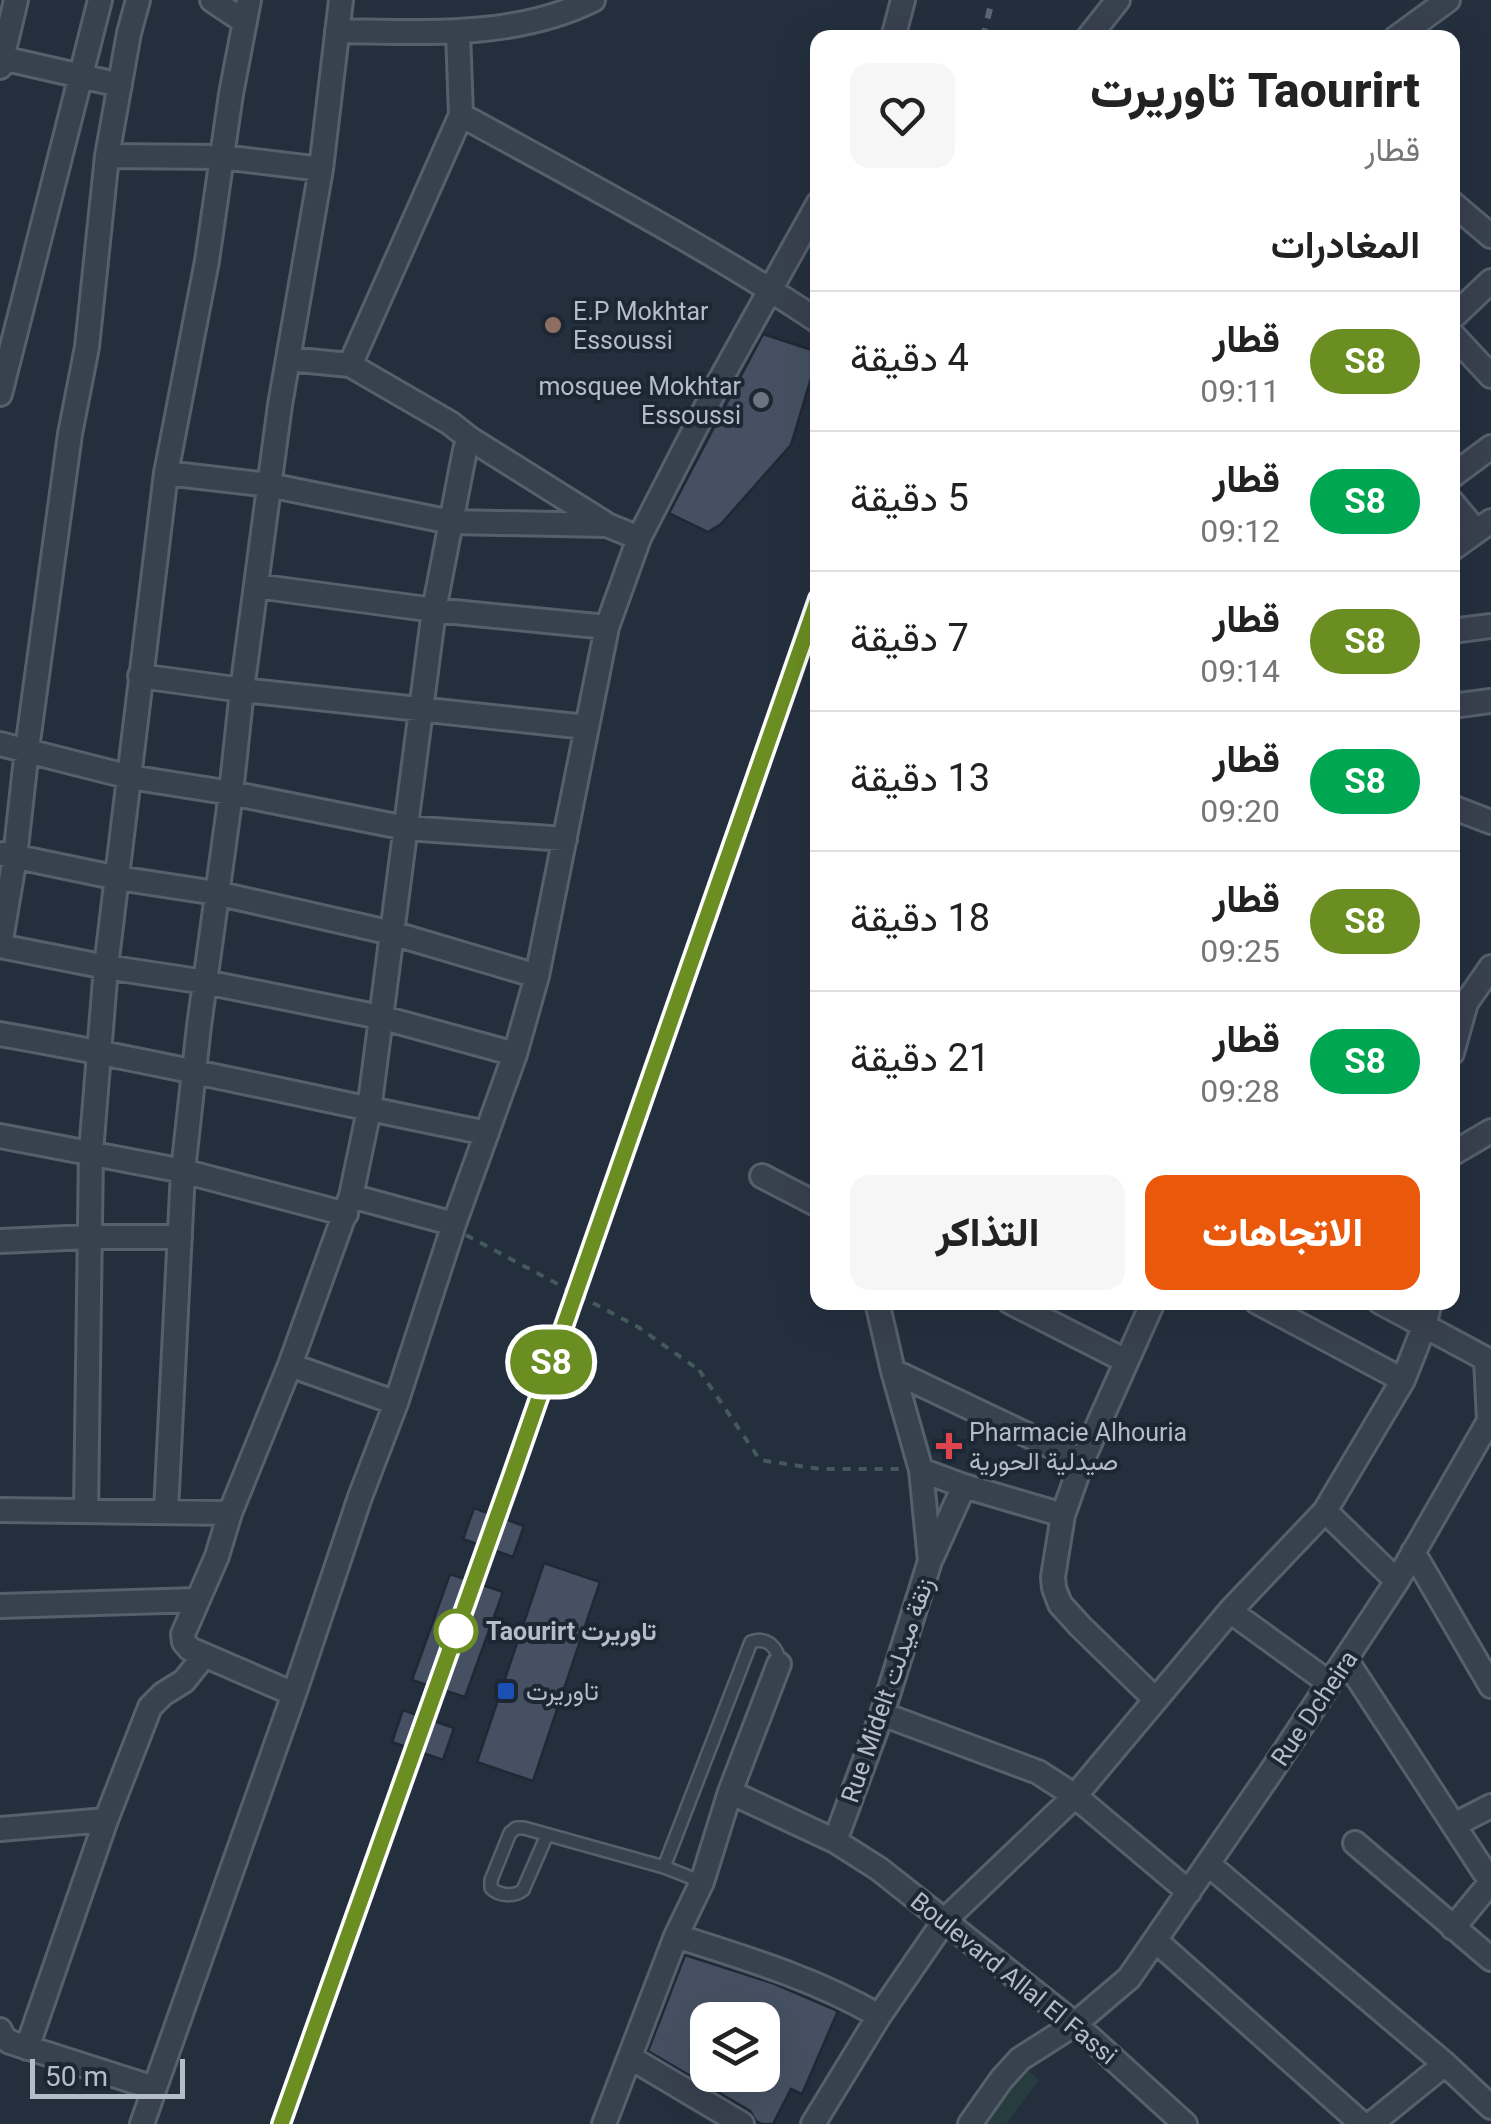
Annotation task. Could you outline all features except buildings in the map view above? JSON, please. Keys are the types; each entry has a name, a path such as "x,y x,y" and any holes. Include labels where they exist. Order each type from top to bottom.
{"street":[{"path":"16,0 1,62 120,85"},
{"path":"0,394 100,0"},
{"path":"138,0 107,156 87,347 70,434 27,749 7,855 0,946 380,1017 515,1054"},
{"path":"86,1511 91,1152 106,968 166,474 207,261 246,11 212,0"},
{"path":"166,1512 183,1171 256,586 320,168 341,0"},
{"path":"338,31 458,32 568,12 593,0"},
{"path":"896,30 903,0"},
{"path":"1094,30 1118,0"},
{"path":"1407,30 1448,0"},
{"path":"350,365 461,115 458,32"},
{"path":"461,115 626,206 810,316"},
{"path":"107,156 222,157 320,168"},
{"path":"1460,210 1491,236"},
{"path":"142,2124 360,1497 460,1230 487,1133 515,1054 537,976 607,628 639,538 719,382 810,218"},
{"path":"1460,310 1491,281"},
{"path":"1460,343 1491,376"},
{"path":"288,359 350,365 450,423 607,525 639,538"},
{"path":"294,1694 190,1649 183,1634 217,1556 349,1205 368,1110 434,610 469,438"},
{"path":"1460,470 1491,447"},
{"path":"166,474 270,484 451,522 607,525"},
{"path":"1460,508 1483,526 1460,543"},
{"path":"256,586 607,628"},
{"path":"1460,630 1491,626"},
{"path":"140,676 586,727"},
{"path":"1460,705 1491,702"},
{"path":"0,744 130,777 406,828 565,839"},
{"path":"1460,810 1491,822"},
{"path":"7,855 216,893 392,932 537,976"},
{"path":"1460,1024 1466,1003 1491,966"},
{"path":"0,1034 99,1051 487,1133"},
{"path":"1460,1149 1491,1131"},
{"path":"0,1136 460,1230"},
{"path":"762,1176 810,1200"},
{"path":"0,1242 180,1237"},
{"name":"Rue Midelt زنقة ميدلت","path":"835,1841 882,1714 930,1560 921,1470 879,1310"},
{"path":"1025,1310 1126,1362"},
{"path":"1149,1310 1082,1461 1063,1516 1054,1588 1060,1604 1080,1626 1155,1699"},
{"path":"1272,1310 1403,1380"},
{"path":"1394,1310 1489,1358"},
{"path":"813,2124 879,2016 945,1920 1074,1796 1230,1611 1325,1512 1403,1380 1428,1310"},
{"name":"Rue Dcheira","path":"970,2124 1020,2059 1075,2024 1130,1978 1271,1772 1397,1581 1490,1422 1489,1358"},
{"path":"290,1365 396,1402"},
{"path":"892,1370 1082,1461"},
{"path":"921,1470 1063,1516"},
{"path":"930,1560 964,1486"},
{"path":"0,1510 230,1513"},
{"path":"1325,1512 1397,1581"},
{"path":"1413,1552 1491,1686"},
{"path":"0,1606 197,1600"},
{"path":"1230,1611 1328,1682"},
{"path":"27,2048 150,1706 184,1682 204,1656"},
{"path":"1346,1660 1491,1882 1453,1928"},
{"path":"604,2124 676,1936 702,1882 730,1792 778,1664"},
{"path":"882,1714 1038,1772 1074,1796 1189,1892"},
{"name":"Boulevard Allal El Fassi","path":"730,1792 835,1841 879,1869 1075,2024 1185,2124"},
{"path":"1454,1825 1491,1806"},
{"path":"0,1829 106,1820"},
{"path":"1355,1844 1491,1958"},
{"path":"1208,1864 1491,2107"},
{"path":"676,1936 752,1960 852,2000 879,2016"},
{"path":"1156,1941 1362,2124"},
{"path":"0,2030 10,2042 154,2088"},
{"path":"631,2058 718,2118 742,2124"},
{"path":"1371,2124 1445,2064"}],"lane":[{"path":"664,1867 751,1642 772,1644 779,1654 778,1664"},
{"path":"547,1835 522,1890 510,1895 495,1892 491,1880 510,1833 516,1828 524,1828 664,1867 702,1882"}],"path":[{"path":"460,1230 638,1327 699,1370 760,1460 820,1469 921,1470"}],"green space":[{"path":"1019,2062 1039,2080 1006,2124 977,2124"}],"railway":[{"path":"985,30 992,0"},
{"path":"281,2124 810,620"}],"train":[{"name":"S8","path":"281,2124 810,621"}],"place":[{"name":"E.P Mokhtar Essoussi","path":"553,325"},
{"name":"mosquee Mokhtar Essoussi","path":"761,400"},
{"name":"Pharmacie Alhouria صيدلية الحورية","path":"949,1446"},
{"name":"Taourirt تاوريرت","path":"456,1631"},
{"name":"تاوريرت","path":"506,1691"}]}
